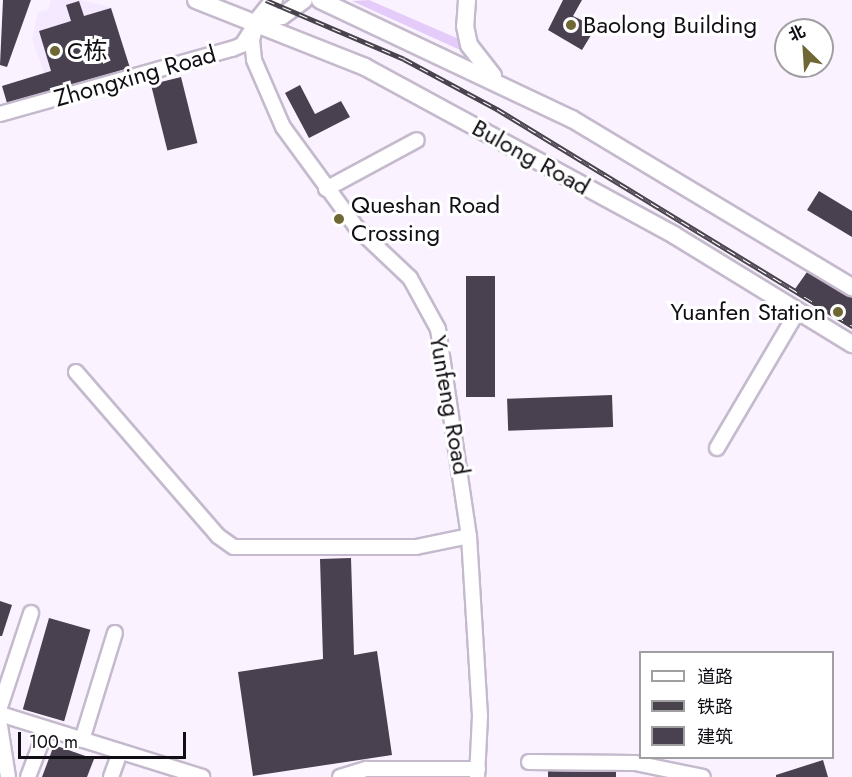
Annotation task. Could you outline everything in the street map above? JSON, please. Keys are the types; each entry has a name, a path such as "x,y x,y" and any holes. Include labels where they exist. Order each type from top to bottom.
{"main road":[{"name":"Bulong Road","path":"196,0 257,21 365,67 674,236 852,344"},
{"path":"257,21 274,0"},
{"path":"257,21 282,16 304,0"},
{"name":"Bulong Road","path":"320,0 498,81 572,119 852,286"},
{"path":"466,0 465,26 470,45 498,81"}],"street":[{"name":"Zhongxing Road","path":"0,114 237,47 257,21"},
{"name":"Yunfeng Road","path":"257,21 252,49 273,111 326,189 357,228 410,278 438,328 469,536 480,716 477,773"},
{"path":"326,189 417,140"},
{"path":"717,448 797,312"},
{"path":"76,372 218,537 234,547 416,547 469,536"},
{"path":"0,707 31,613"},
{"path":"82,740 115,633"},
{"path":"0,714 202,777"},
{"path":"0,726 8,777"},
{"path":"28,777 45,729"},
{"path":"111,777 120,752"},
{"path":"529,762 635,763 703,777"},
{"path":"340,777 367,769 477,773"}],"shaded area":[{"path":"51,0 81,0 111,7 130,70 9,107 2,86 44,73 32,39 38,12 48,10"},
{"path":"369,0 466,42 469,54 352,1"}],"building":[{"path":"3,0 31,0 7,67 0,65"},
{"name":"Baolong Building","path":"563,0 582,0 573,16 596,27 582,50 548,30"},
{"path":"79,1 84,16 111,8 130,68 7,103 2,86 51,71 39,31 71,21 66,5"},
{"path":"181,77 197,143 167,150 151,84"},
{"path":"300,85 315,114 341,101 350,117 309,138 285,93"},
{"path":"819,191 852,211 852,237 807,210"},
{"name":"Yuanfen Station","path":"807,272 852,297 852,329 797,295 795,289"},
{"path":"466,276 495,276 495,397 466,397"},
{"path":"612,395 613,427 508,431 507,399"},
{"path":"351,558 354,655 377,651 392,755 253,776 238,672 323,659 320,559"},
{"path":"0,601 12,605 2,636 0,636"},
{"path":"49,618 90,630 64,721 23,709"},
{"path":"54,745 94,759 87,777 42,777"},
{"path":"823,760 828,777 776,777 776,775"},
{"path":"548,771 616,772 616,777 548,777"}],"railway":[{"path":"266,0 404,59 497,109 852,326"}],"place":[{"name":"Baolong Building","path":"571,25"},
{"name":"C栋","path":"55,51"},
{"name":"Queshan Road Crossing","path":"339,219"},
{"name":"Yuanfen Station","path":"838,312"}]}
